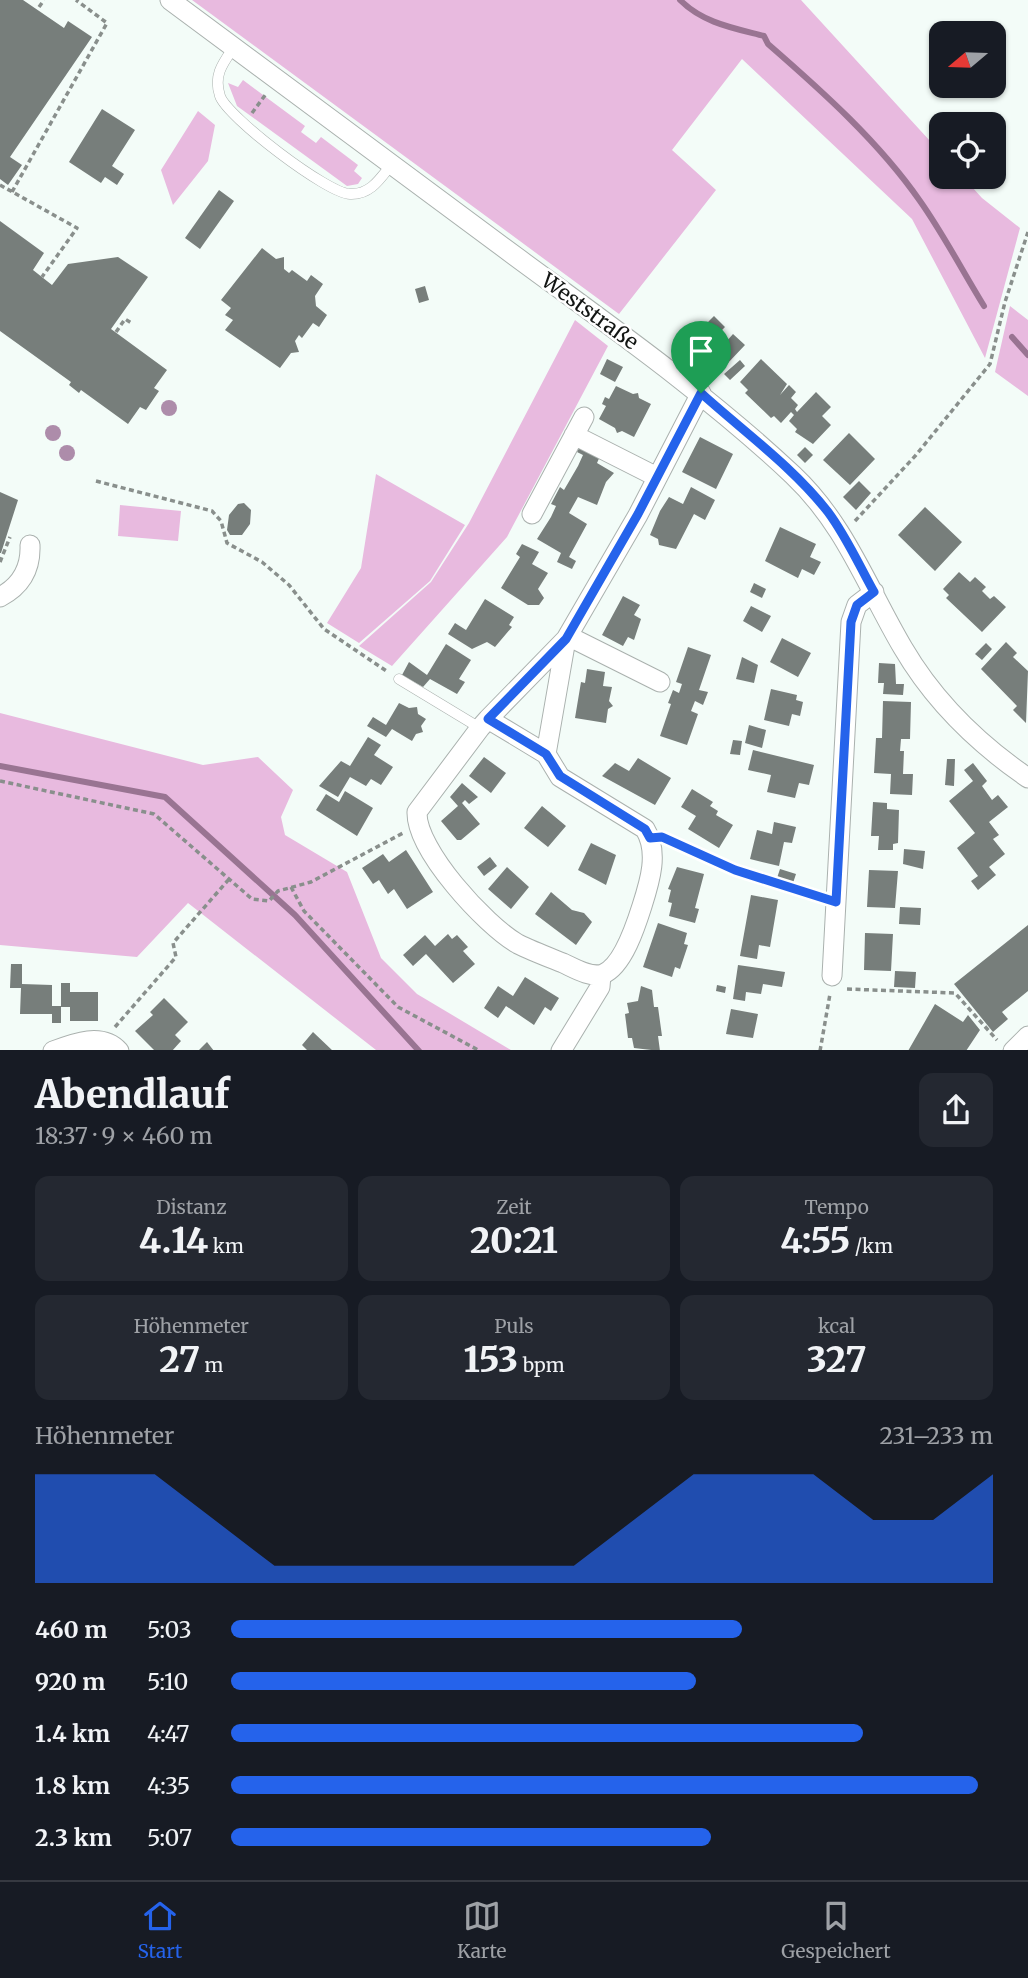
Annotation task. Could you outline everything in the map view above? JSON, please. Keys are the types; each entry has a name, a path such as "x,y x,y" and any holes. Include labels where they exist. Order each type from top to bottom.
{"street":[{"name":"Weststraße","path":"170,0 701,393 794,476 826,510 843,534 902,647 928,686 993,754 1028,778"},
{"path":"484,723 546,754 560,776 645,829 650,838 650,882 633,934 614,966 601,975 587,974 517,943 478,911 449,879 416,825 421,802 484,723 567,637 701,393"},
{"path":"532,514 584,416"},
{"path":"575,435 657,477"},
{"path":"0,597 25,575 30,545"},
{"path":"836,984 836,902 851,622 857,605 874,592"},
{"path":"567,637 660,682"},
{"path":"546,754 567,637"},
{"path":"562,1050 600,987 601,975"},
{"path":"1005,1046 1028,1036"},
{"path":"56,1050 69,1045 113,1046"}],"lane":[{"path":"234,47 219,69 217,81 224,105 244,123 340,193 366,191 378,182 391,165"},
{"path":"399,679 484,723"},
{"path":"650,838 662,837 680,845"}],"path":[{"path":"39,7 44,0"},
{"path":"12,192 107,23 76,0"},
{"path":"244,123 276,79"},
{"path":"0,185 77,228 42,277"},
{"path":"843,534 916,455 990,364 1005,302 1028,232"},
{"path":"116,332 125,319 133,324"},
{"path":"96,481 212,511 217,515 223,536 233,548 262,562 289,585 324,629 399,679"},
{"path":"0,562 10,537"},
{"path":"0,782 154,814 252,899 269,901 278,891 331,872 416,825"},
{"path":"680,845 735,870 836,902"},
{"path":"113,1046 113,1030 176,957 173,943 230,878"},
{"path":"291,887 304,911 398,1007 478,1050"},
{"path":"820,1050 836,984 955,993 1005,1046"}],"shaded area":[{"path":"192,0 801,0 929,140 929,189 974,189 1020,228 985,358 912,219 742,59 672,150 716,190 619,314"},
{"path":"243,80 305,126 301,132 316,143 321,137 358,165 354,171 362,178 358,184 347,186 237,106 228,83 238,87"},
{"path":"198,111 215,125 208,161 173,205 161,170"},
{"path":"1010,306 1028,320 1028,396 995,372"},
{"path":"575,320 608,346 507,537 392,666 359,646 431,582 469,523"},
{"path":"376,474 465,525 430,581 359,643 327,623 361,568"},
{"path":"120,505 181,511 178,541 118,536"},
{"path":"0,713 203,765 258,757 293,790 281,817 285,835 347,872 381,958 417,994 511,1050 376,1050 188,903 137,957 0,945"}],"building":[{"path":"0,0 23,0 64,28 68,21 92,37 10,157 22,165 8,185 0,179"},
{"path":"102,109 135,130 112,166 124,174 117,185 105,177 101,183 69,162"},
{"path":"219,190 234,201 200,249 185,238"},
{"path":"0,221 44,253 33,270 52,285 68,264 118,257 148,277 111,329 167,370 154,388 159,391 146,410 140,407 128,424 81,390 79,393 69,385 71,382 0,331"},
{"path":"262,248 276,259 284,257 284,269 289,273 292,270 307,281 311,275 323,284 315,296 316,306 327,315 319,327 313,323 302,338 299,335 295,341 299,352 291,353 280,368 225,330 233,320 225,315 231,308 221,300"},
{"path":"425,286 429,300 419,303 415,289"},
{"path":"714,316 725,327 718,334 726,342 733,334 745,345 727,364 696,334"},
{"path":"607,359 623,367 615,382 600,374"},
{"path":"761,359 787,384 780,395 789,385 796,392 791,398 798,405 795,409 797,412 816,392 831,407 822,416 831,425 813,444 795,432 797,429 789,421 794,415 791,412 781,423 774,416 771,418 745,393 748,390 740,382"},
{"path":"707,360 716,367 706,378 698,370"},
{"path":"740,360 745,366 730,380 724,374"},
{"path":"616,386 633,394 638,393 639,398 651,404 634,437 622,431 617,433 615,428 599,419 606,406 602,404 605,397 609,399"},
{"path":"849,433 875,459 850,485 823,460"},
{"path":"700,437 733,454 716,489 682,472"},
{"path":"581,444 601,454 597,463 614,473 606,482 597,505 578,497 569,513 587,524 569,557 576,561 572,569 557,562 561,553 537,539 556,506 551,504 560,487 564,490 578,466 583,455 577,452"},
{"path":"805,447 813,455 805,463 797,455"},
{"path":"859,481 871,493 856,510 843,497"},
{"path":"691,487 715,500 705,520 694,514 676,549 659,545 658,539 650,535 660,511 669,497 683,504"},
{"path":"0,492 18,500 1,553 0,553"},
{"path":"244,503 251,510 250,524 242,535 230,535 227,530 229,515 238,504"},
{"path":"925,507 962,542 935,571 898,535"},
{"path":"780,527 816,544 810,557 821,562 814,575 802,569 798,578 765,561"},
{"path":"522,544 539,552 532,564 548,573 538,589 544,598 539,605 528,605 501,588 520,557 516,554"},
{"path":"959,572 970,582 975,577 986,587 982,591 990,599 994,596 1006,607 982,632 946,598 949,595 943,589"},
{"path":"754,583 766,589 762,598 750,592"},
{"path":"623,596 640,605 634,615 641,619 634,640 628,637 623,646 602,635"},
{"path":"485,599 514,617 509,625 512,627 495,647 487,642 472,649 448,634 455,623 466,630"},
{"path":"751,606 771,616 762,632 743,621"},
{"path":"782,638 811,653 798,677 770,662"},
{"path":"1006,642 1017,653 1013,657 1028,671 1026,723 1013,710 1017,706 981,669"},
{"path":"986,643 992,649 982,660 975,654"},
{"path":"446,644 471,660 459,679 465,682 457,694 430,679 423,687 402,675 409,662 427,675"},
{"path":"688,647 711,655 699,690 708,692 703,705 695,701 691,711 698,714 687,745 660,736 673,690 679,693 682,684 676,682"},
{"path":"742,657 758,665 754,683 736,679"},
{"path":"879,663 895,664 896,684 904,684 903,695 883,694 884,683 878,683"},
{"path":"587,669 605,672 603,686 612,687 609,701 613,706 608,709 606,723 575,718 581,682 585,683"},
{"path":"771,689 797,695 796,700 803,702 800,716 792,714 789,726 764,720"},
{"path":"883,701 911,702 910,739 901,739 900,751 904,751 903,774 913,774 912,795 890,794 891,774 874,773 876,738 882,738"},
{"path":"399,703 409,708 417,707 418,714 426,719 421,726 423,732 416,734 412,741 392,729 386,737 367,726 373,717 386,725"},
{"path":"749,725 766,730 762,748 745,743"},
{"path":"368,737 381,745 374,755 393,767 381,785 371,779 366,786 350,777 338,797 319,786 341,761 350,766"},
{"path":"733,740 742,741 740,755 730,754"},
{"path":"753,750 814,765 809,785 799,783 795,798 767,792 771,775 748,770"},
{"path":"484,757 506,773 491,793 469,776"},
{"path":"638,758 671,778 655,805 602,776 615,763 629,771"},
{"path":"947,759 955,759 954,786 945,785"},
{"path":"973,763 987,781 982,786 992,800 998,795 1008,807 989,822 999,835 993,839 1005,854 989,867 996,875 978,890 971,881 978,876 957,848 975,833 949,801 973,781 964,770"},
{"path":"462,783 478,797 469,804 465,800 462,803 480,824 461,840 457,840 441,821 458,806 450,797"},
{"path":"692,789 713,802 710,806 718,811 716,815 733,825 719,848 688,829 696,816 681,807"},
{"path":"345,791 373,808 357,836 316,810 326,794 339,802"},
{"path":"873,802 887,803 887,809 899,810 898,843 893,844 893,850 878,850 879,836 871,836"},
{"path":"542,806 566,826 548,847 524,828"},
{"path":"774,822 796,827 792,843 784,842 779,866 750,859 757,830 772,834"},
{"path":"591,843 616,855 606,885 578,870"},
{"path":"904,849 925,851 923,869 903,864"},
{"path":"406,850 433,892 407,909 394,889 388,894 379,880 373,884 362,868 383,854 389,862"},
{"path":"490,857 497,866 484,876 477,867"},
{"path":"507,867 529,887 511,909 488,889"},
{"path":"677,867 704,874 695,908 699,909 695,923 669,916 672,903 668,902 671,890 668,889"},
{"path":"780,869 796,874 793,883 777,878"},
{"path":"869,870 898,871 895,908 867,907"},
{"path":"551,892 572,910 584,913 592,922 576,945 535,914"},
{"path":"751,895 778,900 770,947 759,945 757,959 740,956"},
{"path":"900,907 921,908 920,925 899,924"},
{"path":"658,923 687,933 684,944 688,945 680,969 675,967 672,977 643,967"},
{"path":"1028,925 1028,991 1002,1012 1008,1019 993,1032 954,984"},
{"path":"865,933 893,934 891,971 864,970"},
{"path":"448,934 452,939 457,935 468,947 463,951 475,964 453,983 426,954 413,966 403,955 425,935 435,946"},
{"path":"11,964 22,964 22,984 52,985 52,1006 61,1006 61,983 70,983 70,992 98,992 98,1021 70,1021 70,1007 61,1007 61,1023 52,1023 52,1014 20,1014 21,988 10,988"},
{"path":"738,965 785,972 782,987 763,984 761,994 746,992 745,1001 733,999"},
{"path":"895,971 916,972 915,988 894,987"},
{"path":"525,977 559,998 551,1011 545,1007 534,1025 506,1006 498,1018 484,1008 498,986 513,996"},
{"path":"717,985 726,987 725,993 716,991"},
{"path":"641,986 652,990 654,1007 658,1007 662,1036 658,1036 660,1050 634,1048 632,1038 628,1038 625,1014 629,1013 627,1003 638,1001"},
{"path":"164,998 188,1022 175,1035 181,1041 173,1050 154,1050 135,1031 153,1015 150,1012"},
{"path":"935,1004 963,1022 968,1015 980,1030 967,1050 909,1050"},
{"path":"731,1009 758,1014 753,1038 726,1034"},
{"path":"313,1032 332,1050 307,1050 302,1045"},
{"path":"207,1042 213,1050 199,1050"}],"waterway":[{"path":"680,0 709,19 764,36 768,44 849,118 887,158 920,201 984,306"},
{"path":"1012,337 1028,355"},
{"path":"0,766 165,797 295,915 418,1050"}],"route":[{"path":"701,393 794,476 826,510 843,534 874,592 857,605 851,622 836,902 735,870 662,837 650,838 645,829 560,776 551,766 546,754 488,719 566,639 638,514 701,393"}]}
